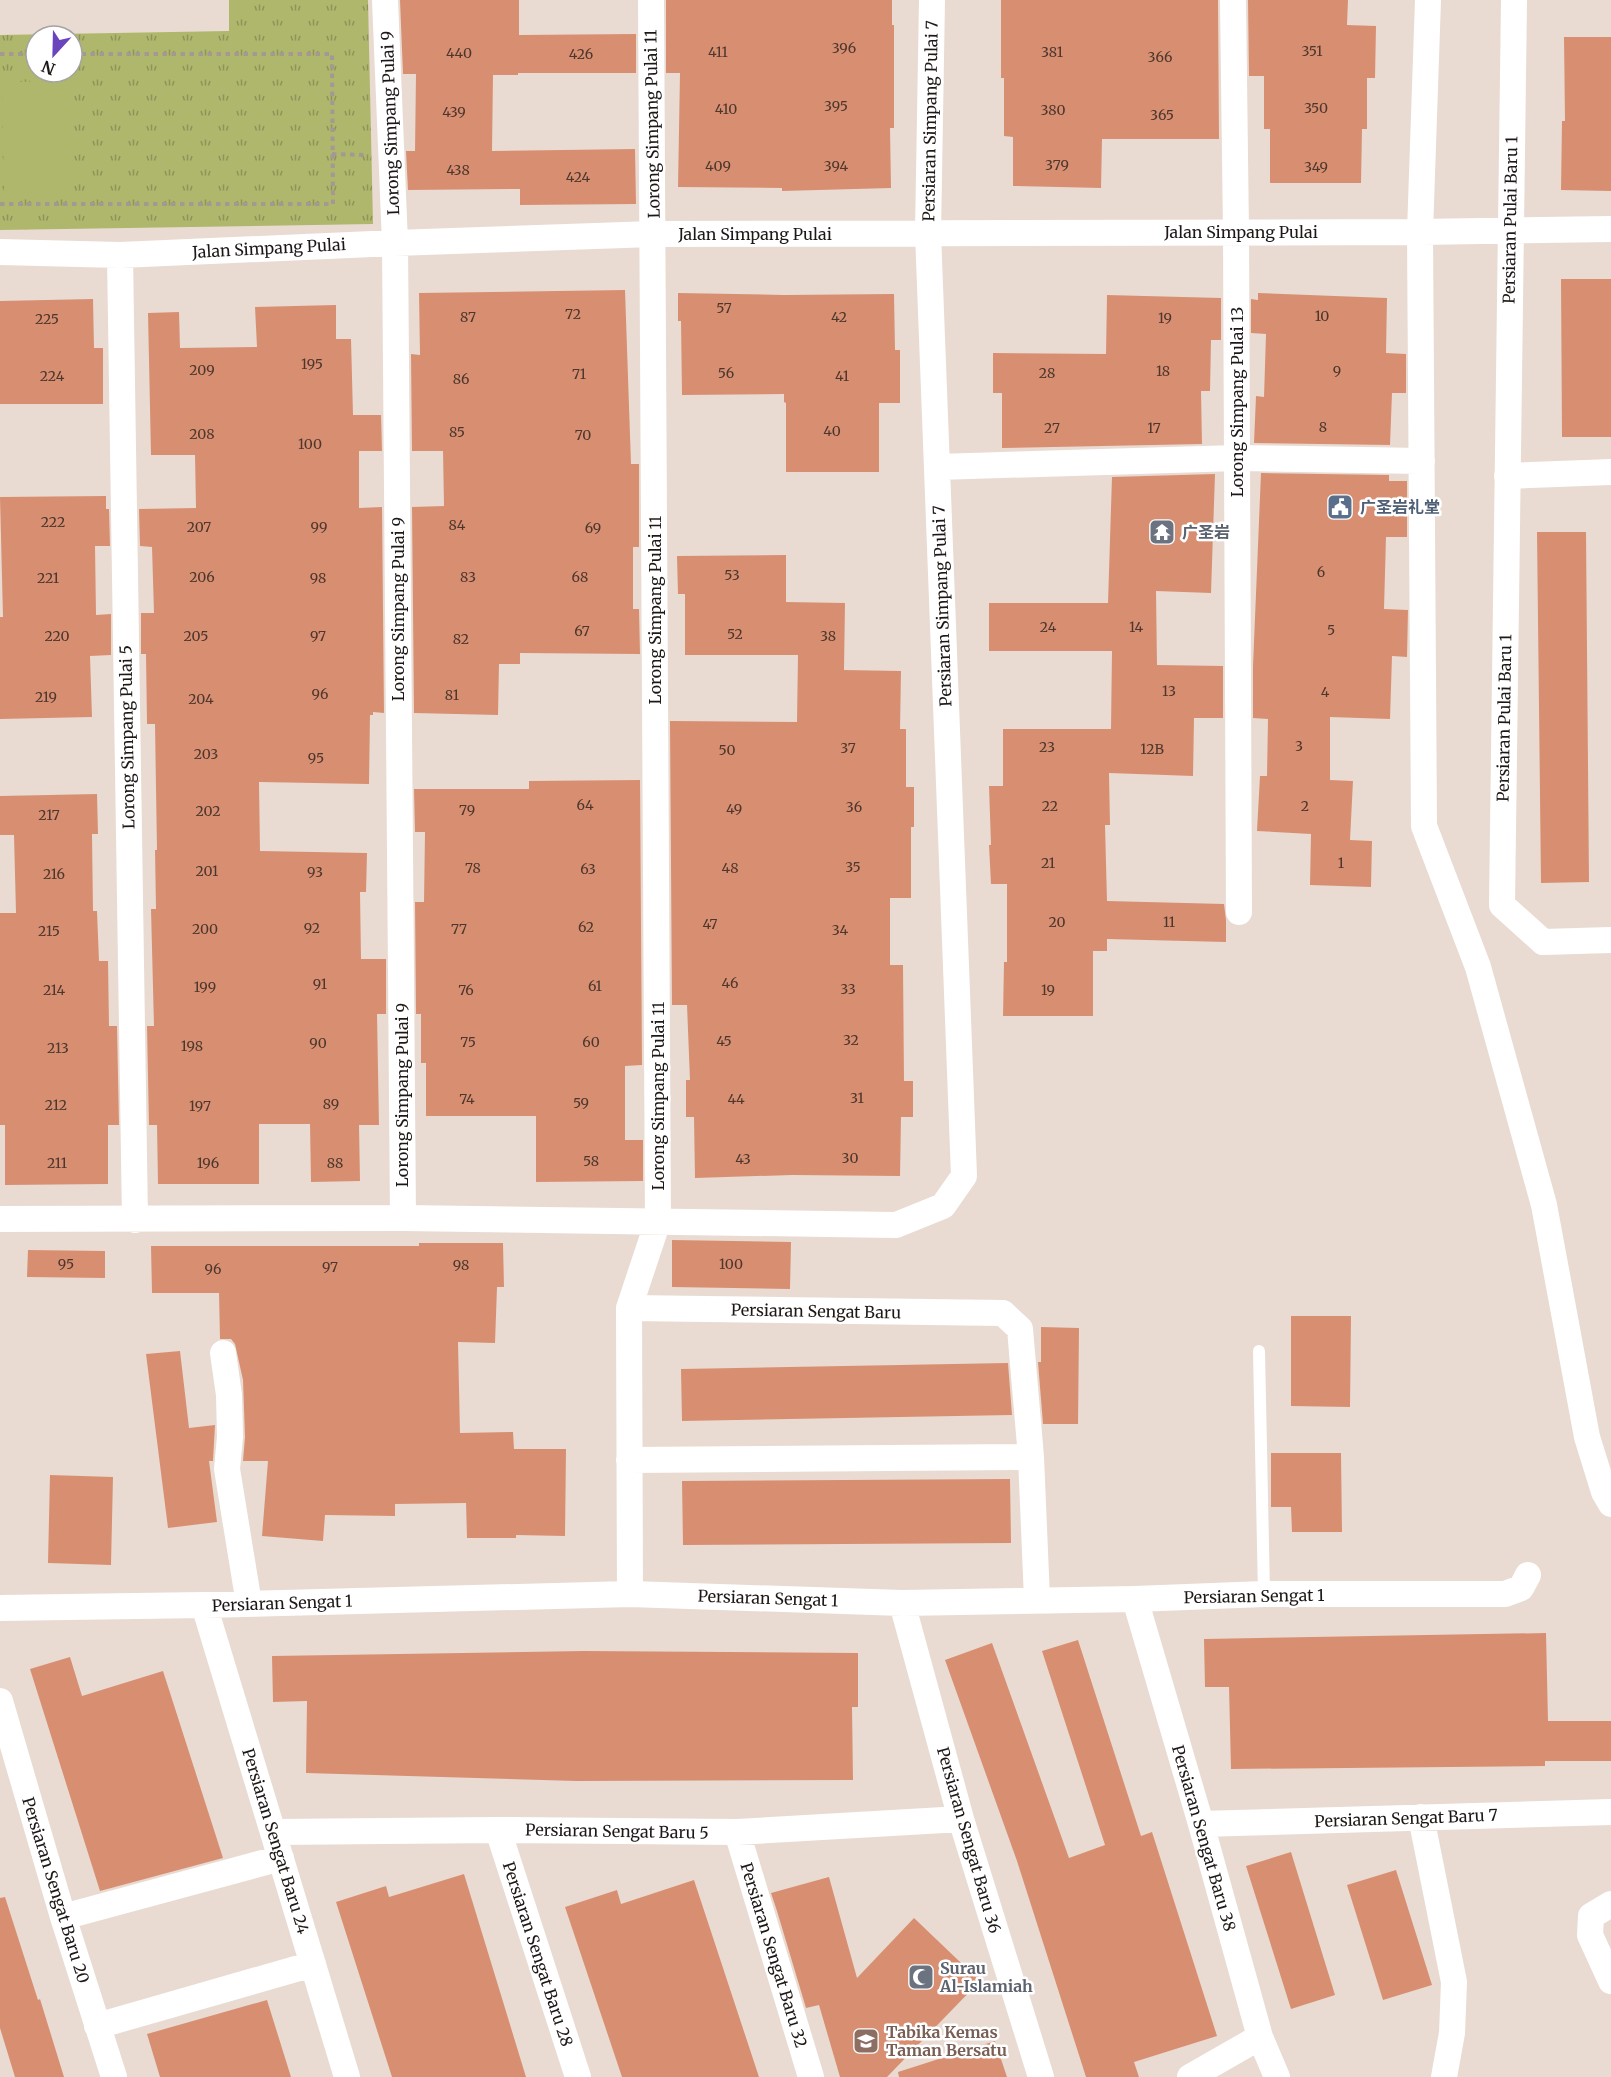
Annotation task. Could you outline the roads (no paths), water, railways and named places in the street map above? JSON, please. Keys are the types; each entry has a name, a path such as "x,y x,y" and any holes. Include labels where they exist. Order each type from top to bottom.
{"street":[{"name":"Lorong Simpang Pulai 9","path":"386,0 395,243 403,1218"},
{"name":"Lorong Simpang Pulai 11","path":"630,1594 629,1308 658,1221 651,0"},
{"name":"Persiaran Simpang Pulai 7","path":"658,1221 896,1225 943,1206 964,1176 928,233 932,0"},
{"name":"Lorong Simpang Pulai 13","path":"1233,0 1239,912"},
{"path":"1428,0 1420,232 1424,826 1478,967 1535,1171 1544,1205 1587,1437 1604,1492 1611,1504"},
{"name":"Persiaran Pulai Baru 1","path":"1514,0 1502,905 1543,942 1611,939"},
{"name":"Jalan Simpang Pulai","path":"0,252 120,255 653,234 1420,232 1611,229"},
{"name":"Lorong Simpang Pulai 5","path":"120,255 135,1220"},
{"path":"937,467 1237,458 1422,461"},
{"path":"1507,476 1611,472"},
{"path":"0,1219 403,1218 658,1221"},
{"name":"Persiaran Sengat Baru","path":"629,1308 1003,1313 1020,1329 1031,1456"},
{"path":"223,1353 229,1395 230,1437 227,1469 249,1604"},
{"path":"630,1460 1031,1456 1037,1599"},
{"name":"Persiaran Sengat 1","path":"0,1608 630,1594 902,1603 1264,1594 1505,1594 1521,1588 1528,1575"},
{"name":"Persiaran Sengat Baru 38","path":"1135,1599 1260,2037 1277,2077"},
{"name":"Persiaran Sengat Baru 36","path":"902,1603 961,1819 1038,2076"},
{"name":"Persiaran Sengat Baru 24","path":"204,1605 347,2077"},
{"name":"Persiaran Sengat Baru 20","path":"0,1701 63,1917 114,2077"},
{"name":"Persiaran Sengat Baru 7","path":"1201,1824 1611,1812"},
{"path":"1421,1817 1454,1982 1452,2033 1444,2077"},
{"name":"Persiaran Sengat Baru 5","path":"273,1832 498,1830 737,1832 961,1819"},
{"name":"Persiaran Sengat Baru 28","path":"498,1830 578,2077"},
{"name":"Persiaran Sengat Baru 32","path":"737,1832 811,2077"},
{"path":"63,1917 281,1858"},
{"path":"1611,1904 1591,1916 1590,1935 1611,1981"},
{"path":"97,2026 313,1964"},
{"path":"1190,2077 1260,2037"}],"lane":[{"path":"1259,1351 1264,1594"}],"place":[{"name":"广圣岩礼堂","path":"1340,507"},
{"name":"广圣岩","path":"1162,532"},
{"name":"Surau Al-Islamiah","path":"921,1977"},
{"name":"Tabika Kemas Taman Bersatu","path":"866,2041"}]}
